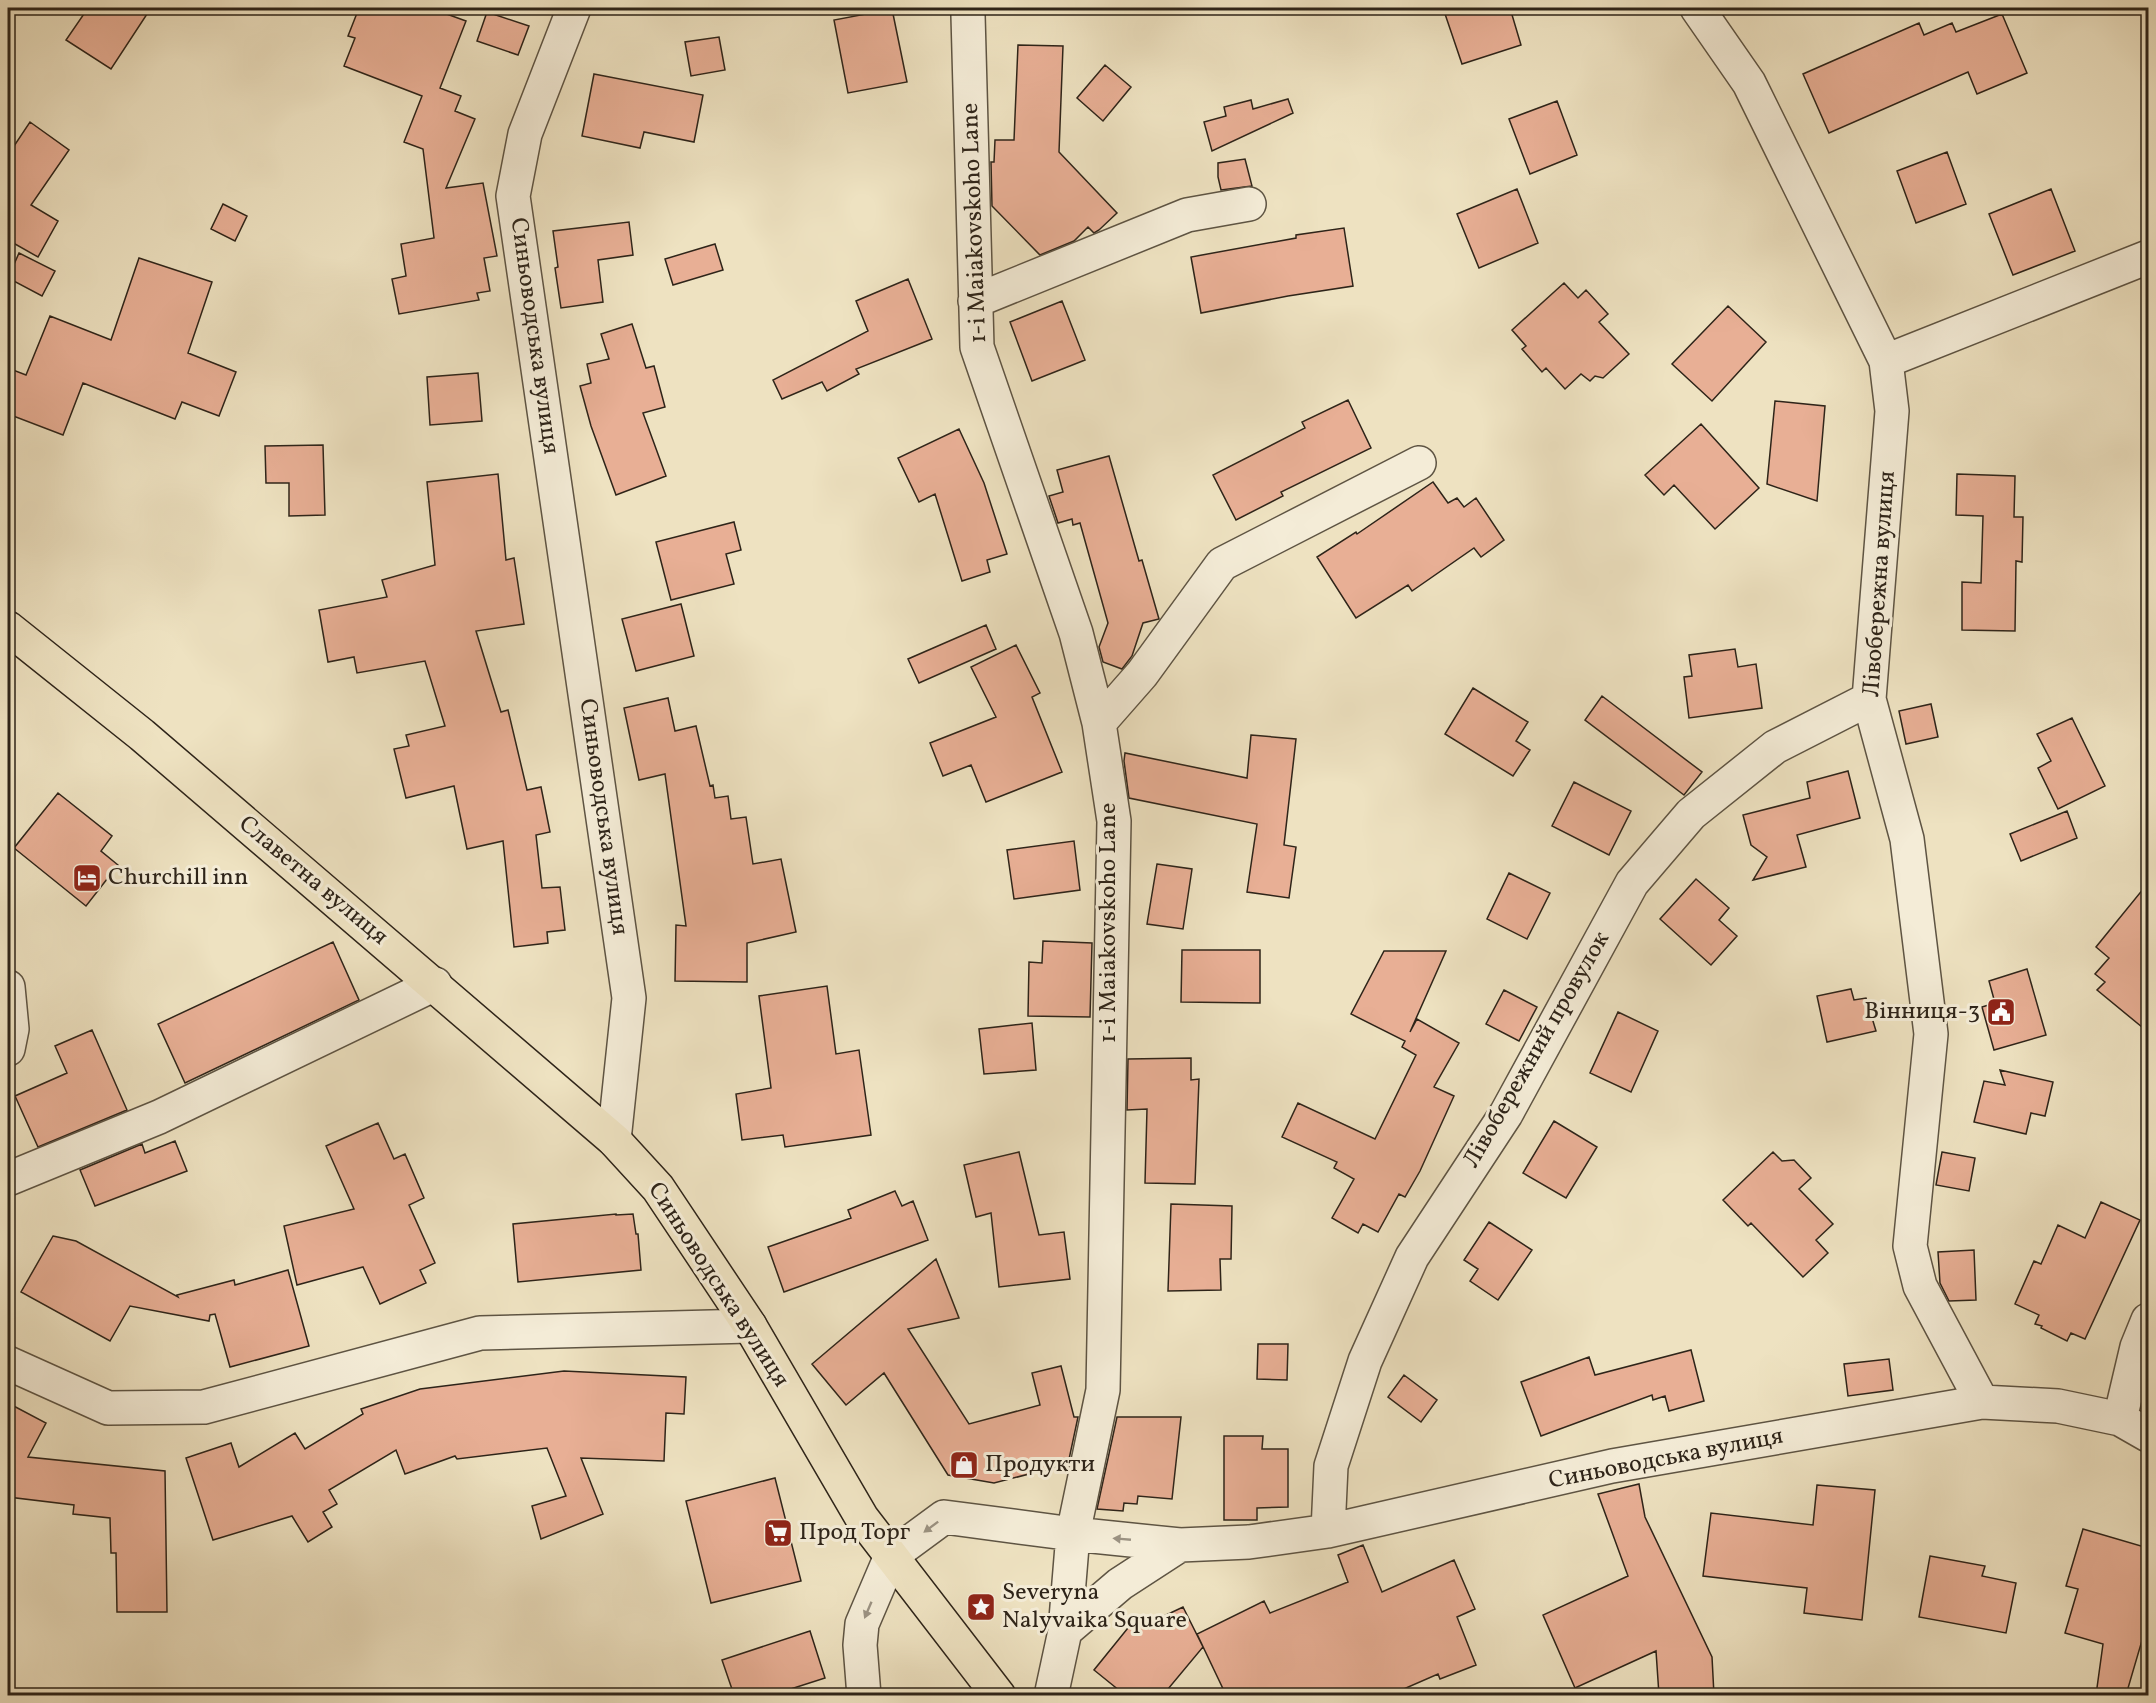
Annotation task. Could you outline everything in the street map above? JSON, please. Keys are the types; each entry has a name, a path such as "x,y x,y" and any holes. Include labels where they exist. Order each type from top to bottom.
{"main road":[{"name":"Славетна вулиця","path":"8,628 142,735 435,984 614,1140"},
{"name":"Синьоводська вулиця","path":"614,1140 658,1188 750,1326 857,1511 999,1695"}],"street":[{"name":"Синьоводська вулиця","path":"574,8 525,134 513,196 629,998 614,1140"},
{"name":"Лівобережна вулиця","path":"1697,8 1749,83 1886,361 1892,411 1869,699 1907,839 1931,1034 1910,1246 1920,1287 1982,1402"},
{"name":"1-i Maiakovskoho Lane","path":"968,15 977,347 1076,633 1099,723 1114,821 1103,1390 1073,1534 1065,1630"},
{"path":"975,301 1187,215 1249,204"},
{"path":"1886,361 2148,257"},
{"path":"1099,723 1142,674 1222,564 1419,463"},
{"name":"Лівобережний провулок","path":"1328,1531 1331,1466 1365,1362 1412,1257 1506,1114 1632,884 1691,814 1775,747 1869,699"},
{"path":"8,1179 159,1116 435,984"},
{"path":"8,987 12,1029 8,1049"},
{"path":"2120,1419 2138,1347 2148,1320"},
{"path":"8,1364 108,1408 204,1407 480,1333 750,1326"},
{"name":"Синьоводська вулиця","path":"891,1556 944,1517 1180,1545 1249,1542 1328,1531 1612,1466 1982,1402 2058,1406 2120,1419 2148,1436"},
{"path":"1051,1695 1065,1630 1120,1584 1180,1545"},
{"path":"883,1695 863,1681 860,1645 862,1624 891,1556"}],"building":[{"path":"88,8 151,8 111,69 66,40"},
{"path":"359,8 430,8 466,21 440,88 461,96 455,111 475,119 446,188 483,183 497,256 484,258 490,291 477,293 479,300 399,314 392,279 406,276 401,244 434,238 423,149 404,142 422,96 344,66 355,38 348,36"},
{"path":"1443,8 1510,8 1521,45 1462,64"},
{"path":"892,9 907,82 848,93 834,20"},
{"path":"487,12 529,26 518,55 477,41"},
{"path":"2002,14 2027,73 1977,94 1968,72 1829,133 1803,74 1919,23 1924,35 1952,23 1956,32"},
{"path":"719,37 725,70 691,76 685,42"},
{"path":"1018,45 1063,46 1059,152 1117,213 1094,233 1088,227 1074,241 1040,255 992,206 991,162 994,162 995,140 1014,140"},
{"path":"1105,65 1131,87 1103,121 1077,98"},
{"path":"594,74 703,95 694,142 644,132 640,148 582,136"},
{"path":"1288,99 1293,113 1212,151 1204,122 1226,116 1224,107 1251,100 1253,109"},
{"path":"1557,101 1577,155 1530,174 1509,119"},
{"path":"30,122 69,150 31,205 58,221 38,257 8,240 8,155"},
{"path":"1947,152 1966,204 1916,223 1897,171"},
{"path":"1245,159 1252,186 1221,190 1218,163"},
{"path":"1517,189 1538,243 1479,268 1457,214"},
{"path":"2051,189 2075,251 2013,275 1989,214"},
{"path":"223,204 247,216 235,241 211,229"},
{"path":"629,222 633,255 598,260 603,302 561,308 555,268 558,267 553,231"},
{"path":"1344,228 1353,286 1201,313 1191,257 1296,238 1296,235"},
{"path":"715,244 723,270 673,285 665,259"},
{"path":"19,253 55,271 42,296 8,278"},
{"path":"139,258 212,282 188,353 236,372 219,416 182,402 175,419 83,383 63,435 8,414 8,368 26,375 50,316 111,340"},
{"path":"908,279 932,339 856,369 859,374 827,391 822,382 782,399 773,380 868,331 856,301"},
{"path":"1564,283 1578,298 1586,290 1608,314 1599,322 1629,354 1603,378 1595,376 1590,381 1581,374 1565,389 1546,368 1542,372 1522,349 1526,346 1512,330"},
{"path":"1062,301 1085,360 1032,381 1010,322"},
{"path":"1728,306 1766,342 1712,401 1672,364"},
{"path":"632,324 646,368 654,366 665,407 643,413 666,476 616,495 591,426 580,386 591,383 587,364 609,359 601,334"},
{"path":"478,373 482,421 430,425 427,377"},
{"path":"1348,400 1371,448 1281,492 1283,496 1236,520 1213,475 1305,428 1302,422"},
{"path":"1775,401 1825,406 1817,501 1767,484"},
{"path":"1701,424 1759,488 1715,529 1674,485 1664,495 1645,475"},
{"path":"959,429 984,483 1007,554 987,560 990,572 962,581 935,494 919,502 898,458"},
{"path":"323,445 325,515 289,516 289,483 266,483 265,446"},
{"path":"1109,456 1139,561 1142,560 1159,619 1143,623 1132,656 1122,669 1103,662 1099,647 1108,623 1080,523 1073,525 1072,519 1058,523 1049,496 1063,492 1057,470"},
{"path":"498,474 506,560 514,558 524,624 476,631 501,712 508,710 527,790 541,787 550,832 536,835 542,888 560,887 565,930 547,932 548,943 514,947 503,841 467,849 454,786 406,798 394,749 409,746 406,735 445,726 425,661 357,673 354,657 328,662 319,610 387,597 382,580 435,565 427,482"},
{"path":"1957,474 2015,476 2014,517 2023,517 2022,562 2016,561 2015,631 1962,630 1962,582 1981,583 1983,516 1956,515"},
{"path":"1433,482 1448,503 1457,498 1464,507 1476,498 1504,540 1481,557 1474,548 1412,591 1408,585 1356,618 1317,557 1356,532 1357,534"},
{"path":"734,522 741,550 726,554 734,584 671,600 656,542"},
{"path":"681,604 694,656 636,671 622,619"},
{"path":"986,625 996,649 919,683 908,659"},
{"path":"1016,645 1040,693 1032,697 1062,772 986,802 971,765 943,776 930,743 996,717 971,667"},
{"path":"1735,649 1738,667 1756,664 1762,708 1689,718 1684,677 1692,676 1689,655"},
{"path":"1473,688 1528,722 1516,741 1530,750 1513,776 1445,734"},
{"path":"1602,696 1702,772 1684,795 1585,720"},
{"path":"668,698 675,731 696,726 715,798 728,796 731,819 746,817 753,864 781,859 796,932 747,943 747,982 675,981 676,925 686,926 665,774 639,780 624,708"},
{"path":"1931,704 1938,737 1906,744 1899,711"},
{"path":"2072,718 2105,786 2058,809 2038,768 2051,761 2037,734"},
{"path":"1251,735 1296,739 1284,845 1296,847 1289,898 1247,892 1257,824 1129,798 1125,753 1247,778"},
{"path":"1848,771 1860,818 1797,835 1806,867 1753,880 1767,857 1751,845 1743,815 1810,798 1807,782"},
{"path":"1574,782 1631,811 1609,855 1552,826"},
{"path":"58,793 112,836 101,851 118,865 86,906 14,848"},
{"path":"2067,811 2077,838 2021,861 2010,834"},
{"path":"1074,841 1080,890 1014,899 1007,850"},
{"path":"1157,864 1192,869 1183,929 1147,924"},
{"path":"1509,873 1550,893 1527,939 1487,919"},
{"path":"1696,879 1729,908 1719,920 1737,936 1711,965 1660,919"},
{"path":"2148,883 2148,1032 2097,990 2105,982 2095,974 2109,958 2096,947"},
{"path":"1043,941 1092,943 1090,1017 1028,1016 1029,962 1042,963"},
{"path":"333,942 359,1000 185,1083 158,1024"},
{"path":"1182,950 1260,950 1260,1003 1181,1002"},
{"path":"1384,951 1446,951 1410,1032 1417,1019 1459,1043 1434,1087 1454,1096 1420,1171 1405,1197 1399,1194 1378,1232 1363,1224 1358,1233 1332,1218 1354,1179 1334,1168 1337,1162 1282,1137 1298,1103 1375,1139 1416,1055 1402,1047 1405,1041 1351,1014"},
{"path":"2027,969 2046,1035 1994,1050 1982,1007 1995,1003 1989,981"},
{"path":"827,986 836,1054 859,1050 871,1135 785,1147 783,1135 742,1140 736,1094 771,1088 759,996"},
{"path":"1851,989 1854,1000 1866,998 1876,1031 1827,1042 1817,996"},
{"path":"1504,990 1537,1007 1519,1041 1486,1024"},
{"path":"1618,1012 1658,1031 1631,1092 1590,1073"},
{"path":"1032,1023 1036,1070 984,1074 979,1029"},
{"path":"92,1030 127,1110 38,1147 15,1096 67,1073 55,1046"},
{"path":"1191,1058 1191,1080 1199,1079 1195,1184 1145,1183 1147,1109 1127,1110 1128,1059"},
{"path":"2000,1070 2053,1082 2045,1116 2031,1113 2026,1134 1974,1122 1984,1081 2005,1085"},
{"path":"1554,1121 1597,1147 1566,1198 1523,1173"},
{"path":"378,1123 394,1159 405,1154 424,1198 409,1205 435,1263 420,1270 426,1283 380,1304 363,1267 297,1285 284,1226 354,1209 326,1146"},
{"path":"175,1141 187,1171 95,1206 80,1170 142,1144 145,1153"},
{"path":"1019,1152 1039,1235 1064,1232 1070,1279 999,1287 991,1213 976,1217 964,1165"},
{"path":"1773,1152 1782,1161 1794,1160 1811,1178 1799,1189 1833,1224 1816,1240 1828,1253 1803,1277 1751,1223 1748,1226 1723,1200"},
{"path":"1942,1152 1975,1158 1969,1191 1936,1185"},
{"path":"895,1191 902,1206 913,1201 928,1240 784,1292 768,1247 851,1218 848,1210"},
{"path":"2101,1202 2140,1220 2085,1339 2071,1333 2067,1341 2035,1324 2039,1315 2015,1304 2034,1261 2041,1264 2058,1225 2085,1238"},
{"path":"1171,1204 1232,1206 1231,1259 1220,1259 1221,1290 1168,1291"},
{"path":"633,1214 636,1234 638,1234 641,1270 518,1282 513,1224"},
{"path":"1489,1222 1532,1250 1498,1300 1470,1281 1478,1269 1464,1260"},
{"path":"53,1236 76,1241 178,1297 177,1295 234,1280 235,1285 288,1270 309,1346 230,1367 215,1314 210,1315 209,1321 130,1306 110,1341 21,1292"},
{"path":"1974,1250 1976,1300 1949,1301 1940,1283 1938,1252"},
{"path":"936,1259 959,1318 908,1329 969,1424 1040,1405 1032,1373 1061,1366 1074,1417 1078,1417 1068,1464 994,1483 948,1475 884,1373 846,1405 812,1364"},
{"path":"1258,1344 1288,1344 1287,1380 1257,1379"},
{"path":"1691,1350 1704,1401 1669,1411 1665,1396 1653,1400 1652,1395 1541,1436 1521,1382 1589,1357 1595,1375"},
{"path":"1889,1359 1893,1390 1848,1396 1844,1364"},
{"path":"564,1371 686,1377 684,1414 666,1413 664,1461 581,1458 603,1514 541,1539 532,1506 566,1496 547,1448 457,1459 455,1456 405,1474 396,1450 329,1490 337,1504 323,1512 332,1527 308,1542 292,1516 213,1540 186,1458 231,1443 239,1467 295,1433 305,1449 363,1414 361,1409 420,1389"},
{"path":"1404,1375 1437,1400 1421,1422 1388,1397"},
{"path":"8,1403 46,1423 28,1457 165,1471 167,1612 117,1612 116,1553 111,1553 110,1518 73,1514 74,1505 8,1497"},
{"path":"1117,1417 1181,1417 1172,1499 1138,1496 1137,1504 1124,1503 1123,1511 1097,1509"},
{"path":"1224,1436 1263,1436 1262,1449 1288,1449 1288,1507 1257,1508 1257,1520 1224,1520"},
{"path":"775,1478 801,1581 711,1603 686,1501"},
{"path":"1639,1484 1645,1517 1712,1657 1714,1695 1659,1695 1656,1651 1575,1688 1543,1615 1628,1576 1598,1494"},
{"path":"1817,1485 1875,1490 1862,1620 1804,1613 1807,1588 1703,1576 1711,1513 1813,1525"},
{"path":"2083,1529 2148,1548 2148,1620 2126,1695 2096,1695 2103,1644 2065,1633 2078,1589 2066,1586"},
{"path":"1363,1545 1382,1592 1454,1560 1475,1609 1457,1617 1476,1665 1440,1679 1438,1674 1390,1695 1226,1695 1197,1634 1264,1601 1270,1613 1348,1582 1338,1555"},
{"path":"1930,1556 1985,1566 1982,1576 2016,1583 2006,1633 1919,1617"},
{"path":"1183,1607 1203,1647 1163,1695 1125,1695 1094,1670 1136,1618 1145,1625"},
{"path":"810,1631 825,1678 772,1695 734,1695 722,1660"}],"place":[{"name":"Churchill inn","path":"87,878"},
{"name":"Вінниця-3","path":"2001,1012"},
{"name":"Продукти","path":"964,1465"},
{"name":"Прод Торг","path":"778,1533"},
{"name":"Severyna Nalyvaika Square","path":"981,1607"}]}
